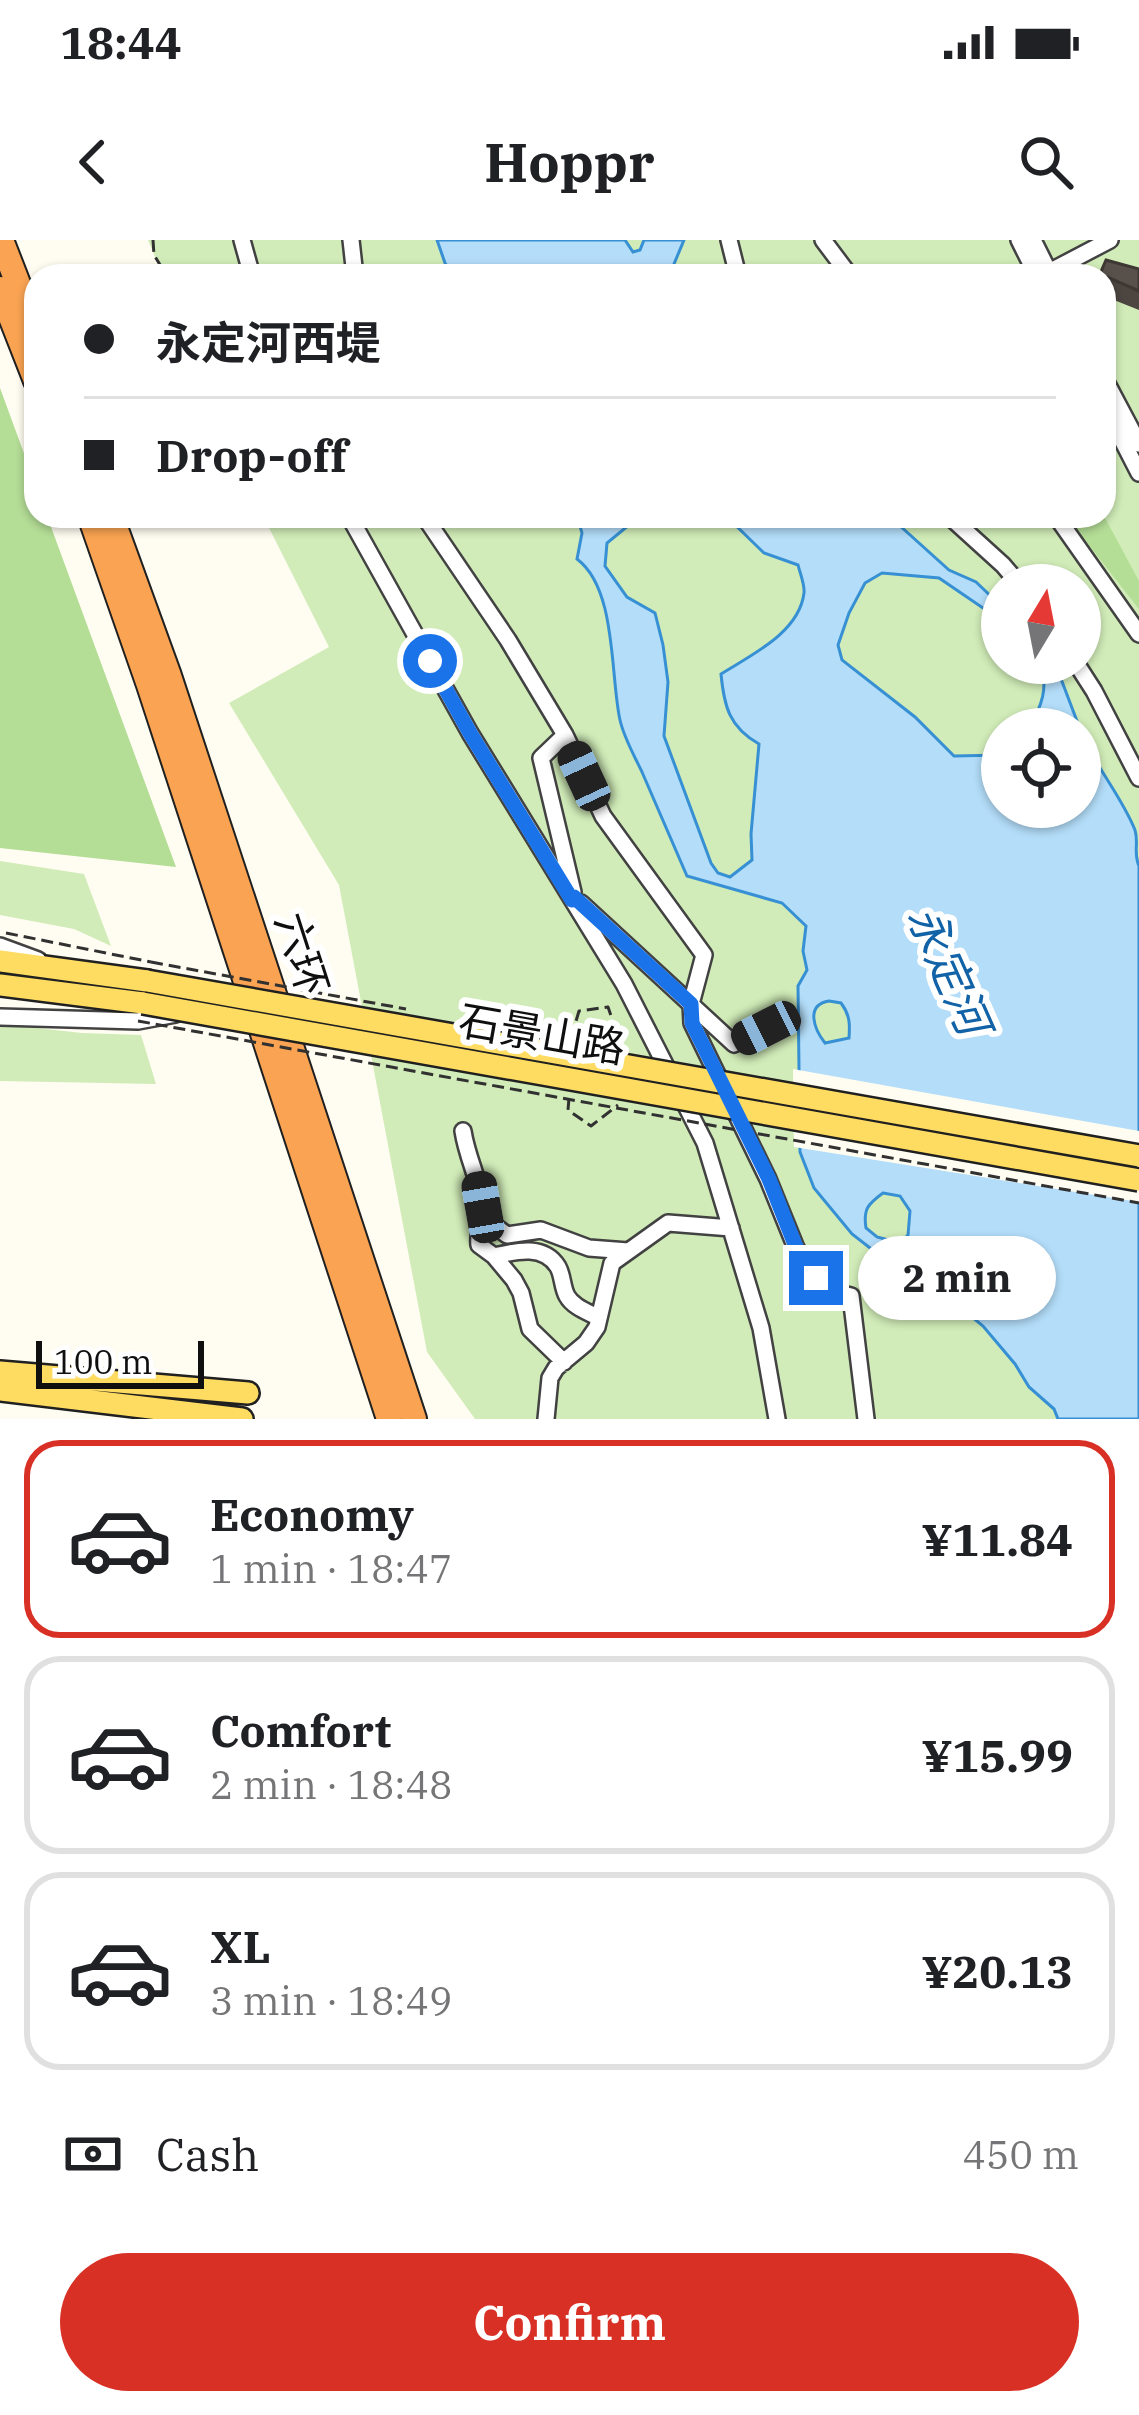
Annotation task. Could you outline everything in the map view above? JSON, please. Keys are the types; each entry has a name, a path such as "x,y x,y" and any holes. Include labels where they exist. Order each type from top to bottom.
{"highway":[{"path":"1,240 24,299"},
{"path":"0,289 24,350"},
{"name":"六环","path":"94,528 389,1419"},
{"name":"六环","path":"115,528 169,673 414,1419"}],"main road":[{"path":"0,961 70,971 145,992"},
{"path":"0,985 145,992"},
{"name":"石景山路","path":"145,992 192,1012 1139,1180"},
{"name":"石景山路","path":"145,992 1139,1156"},
{"path":"0,1372 248,1393"},
{"path":"0,1390 242,1419"}],"street":[{"path":"1018,240 1037,264"},
{"path":"1066,264 1110,240"},
{"path":"1116,401 1139,444"},
{"path":"1116,429 1139,473"},
{"path":"356,528 470,733 623,984 705,1143 761,1328 777,1419"},
{"path":"432,528 565,735 603,816 704,955 691,1004 692,1023 769,1179 796,1247 830,1291 851,1296 866,1419"},
{"path":"962,528 1001,564"},
{"path":"1064,528 1139,634"},
{"path":"1090,684 1139,778"},
{"path":"565,735 541,758 573,899 734,1044 766,1028"},
{"path":"0,946 70,971"},
{"path":"0,1017 145,992"},
{"path":"463,1132 484,1218 479,1246 494,1256 521,1293 530,1329 564,1362"},
{"path":"484,1218 507,1234 541,1230 589,1248 629,1251"},
{"path":"546,1419 550,1378 597,1327 612,1263 668,1222 731,1228"},
{"path":"494,1256 528,1249 543,1254 556,1264 567,1297 599,1318"}],"path":[{"path":"0,932 145,992 1139,1203"},
{"path":"570,1040 579,1011 608,1007 625,1057"}],"green space":[{"path":"148,240 1024,240 1036,264 158,264"},
{"path":"1032,240 1139,240 1139,453 1116,410 1116,264 1043,264"},
{"path":"0,388 24,453 24,528 51,528 176,867 0,848"},
{"path":"1116,420 1139,464 1139,1419 475,1419 427,1352 339,885 229,703 329,647 269,528 1116,528"},
{"path":"1075,528 1110,528 1139,581 1139,609"},
{"path":"0,861 84,874 111,946 74,929 0,915"},
{"path":"0,1024 141,1035 156,1084 0,1081"}],"water":[{"path":"437,240 625,240 633,252 640,250 644,240 684,240 674,264 445,263"},
{"name":"永定河","path":"581,528 625,528 607,543 605,566 627,597 655,613 668,682 664,736 718,873 730,877 752,860 759,744 730,715 721,674 783,631 800,607 804,590 798,565 764,553 738,528 902,528 949,570 981,587 981,607 939,578 882,573 865,583 838,645 842,660 915,717 954,756 981,755 981,828 1101,828 1101,769 1135,830 1139,866 1139,1419 1058,1419 983,1326 924,1277 852,1234 814,1188 800,1152 798,986 807,970 806,926 782,903 687,876 622,727 606,611 590,573 577,559","holes":["829,1001 844,1007 849,1038 825,1043 814,1012","883,1193 900,1196 910,1211 908,1235 900,1243 877,1237 866,1228 868,1207"]},
{"path":"1044,684 1063,684 1072,708 1039,708"}],"pier":[{"path":"793,1069 1139,1131 1139,1202 794,1147"}],"building":[{"path":"1106,260 1139,269 1139,291 1116,281 1116,264 1104,264"}],"route":[{"path":"430,661 572,900 574,897 691,1004 692,1023 769,1179 796,1247 816,1278"}]}
